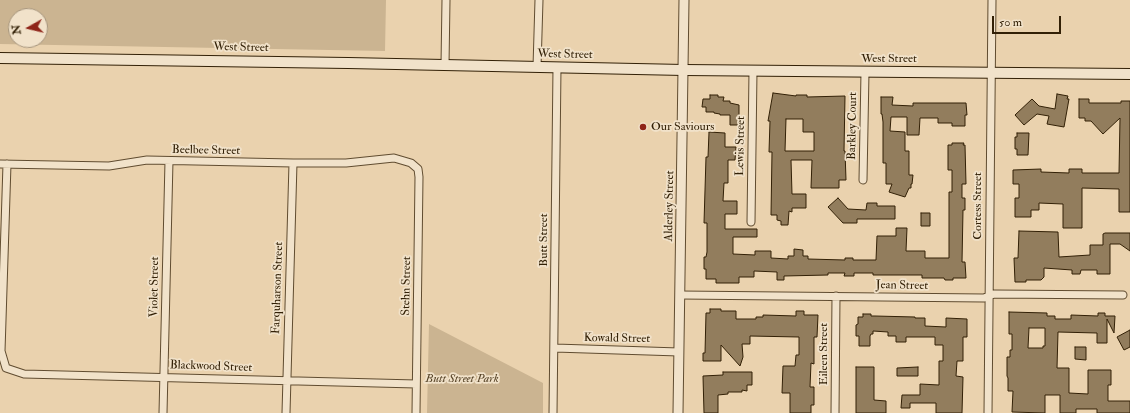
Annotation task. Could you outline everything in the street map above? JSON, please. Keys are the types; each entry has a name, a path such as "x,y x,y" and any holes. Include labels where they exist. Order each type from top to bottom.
{"main road":[{"name":"West Street","path":"0,58 753,71 1130,74"}],"street":[{"path":"445,65 446,0"},
{"path":"537,67 539,0"},
{"name":"Alderley Street","path":"678,413 684,0"},
{"name":"Cortess Street","path":"988,413 992,0"},
{"name":"Butt Street","path":"553,413 555,348 557,68"},
{"name":"Lewis Street","path":"751,222 753,71"},
{"name":"Barkley Court","path":"864,180 865,72"},
{"name":"Beelbee Street","path":"3,164 109,166 147,160 346,163 394,158 411,162"},
{"name":"Violet Street","path":"163,413 170,161"},
{"name":"Stehn Street","path":"411,162 418,169 419,177 416,413"},
{"name":"Farquharson Street","path":"286,413 294,163"},
{"path":"1,288 3,164"},
{"name":"Blackwood Street","path":"1,288 1,351 6,368 24,374 416,384"},
{"name":"Jean Street","path":"680,295 984,298 994,294 1123,295"},
{"name":"Eileen Street","path":"835,413 836,296"},
{"name":"Kowald Street","path":"555,348 679,352"}],"green space":[{"path":"0,0 386,0 385,51 48,45 48,8 8,8 8,44 0,44"},
{"name":"Butt Street Park","path":"429,324 543,383 543,413 427,413"}],"building":[{"path":"773,93 796,96 807,95 807,97 845,96 844,151 846,180 839,180 839,188 811,188 812,160 791,160 792,194 806,194 806,208 792,208 792,212 789,211 788,225 781,225 781,221 777,220 777,215 771,215 772,152 769,152 770,121 768,121","holes":["786,119 803,119 803,132 814,132 814,151 785,151"]},
{"path":"1057,94 1068,96 1067,99 1069,99 1064,127 1047,124 1049,116 1037,114 1024,125 1015,115 1032,99 1039,106 1055,109"},
{"path":"710,95 724,97 723,101 730,101 730,103 739,105 739,118 741,118 741,125 730,125 730,115 720,115 714,112 706,112 706,107 702,107 703,99 710,99"},
{"path":"881,97 893,97 892,105 913,106 913,103 966,103 967,115 965,115 965,126 952,126 952,123 938,123 938,118 920,118 919,135 907,135 907,117 891,117 890,131 905,132 905,151 909,151 909,175 913,175 911,188 909,188 905,197 889,192 892,184 886,184 886,163 883,163 883,122 881,114"},
{"path":"1079,99 1089,99 1089,103 1121,103 1121,101 1130,101 1130,212 1119,212 1119,189 1082,188 1082,228 1063,228 1063,204 1039,203 1039,210 1031,210 1031,217 1015,217 1015,198 1019,198 1019,184 1013,184 1013,170 1041,169 1041,172 1069,173 1069,169 1082,169 1082,173 1119,173 1120,118 1103,134 1091,121 1085,121 1085,118 1079,118"},
{"path":"709,132 725,133 725,147 736,147 735,160 728,160 728,183 724,183 723,201 737,201 737,214 725,214 725,229 757,229 757,237 733,237 733,254 755,255 755,251 771,251 771,258 788,259 788,256 794,256 794,249 803,250 803,256 808,256 808,259 845,260 845,258 853,258 853,260 876,260 877,236 896,236 896,228 907,228 906,251 925,251 925,258 949,258 949,192 952,192 952,170 948,170 948,145 952,145 952,143 964,143 966,184 962,184 962,198 965,198 965,210 963,210 962,262 965,262 966,278 953,278 953,280 945,280 944,278 922,278 922,275 873,275 873,273 854,273 854,276 844,276 845,273 828,273 828,275 784,276 784,280 777,280 777,272 754,271 754,277 739,277 739,283 716,283 716,279 706,279 704,257 706,257 707,252 707,223 704,223 706,157 708,157"},
{"path":"1017,133 1029,133 1028,155 1017,155 1017,149 1015,149 1015,137 1017,137"},
{"path":"838,198 848,209 866,210 867,203 877,203 877,206 895,206 895,219 857,219 857,223 843,223 828,207"},
{"path":"921,213 930,213 930,226 921,226"},
{"path":"1019,231 1058,232 1059,257 1090,255 1090,245 1103,245 1103,234 1105,233 1130,233 1130,251 1120,244 1110,244 1110,274 1097,274 1097,270 1081,270 1080,274 1072,274 1072,270 1044,268 1044,277 1041,280 1015,282 1014,258 1018,258"},
{"path":"710,309 736,311 736,319 756,319 756,317 763,317 763,315 796,316 796,311 804,311 804,315 818,315 817,337 814,337 814,364 811,363 810,387 814,387 814,405 811,405 811,413 790,413 790,393 782,393 783,366 795,366 796,355 799,355 799,337 750,336 750,344 742,344 743,357 740,366 721,345 721,361 703,361 703,353 705,353 706,313 710,313"},
{"path":"1009,312 1047,313 1047,316 1055,316 1055,319 1071,319 1071,315 1098,316 1098,313 1105,313 1105,316 1115,316 1114,333 1107,319 1107,343 1097,343 1097,333 1058,332 1057,368 1069,368 1069,393 1088,394 1088,370 1111,370 1111,385 1108,385 1108,401 1130,401 1130,413 1097,413 1097,409 1076,409 1076,413 1060,413 1060,395 1045,395 1045,413 1012,412 1013,391 1008,391 1007,376 1007,357 1010,357 1010,350 1012,350 1012,334 1009,334","holes":["1029,328 1045,328 1045,346 1043,346 1043,348 1028,348"]},
{"path":"863,314 871,314 871,316 925,318 925,326 946,327 946,318 967,319 967,337 963,337 963,361 957,361 956,376 963,377 962,413 936,413 936,403 910,403 910,408 901,408 902,395 920,395 920,384 939,385 939,361 943,361 943,345 935,345 935,337 906,337 906,342 896,342 896,336 888,336 888,332 873,331 873,334 870,336 870,346 859,346 859,336 856,336 856,325 858,324 858,317 863,317"},
{"path":"1130,330 1130,347 1124,350 1117,337"},
{"path":"1075,347 1086,347 1086,360 1075,359"},
{"path":"856,367 874,367 874,400 886,401 886,413 856,413"},
{"path":"918,367 918,376 897,376 897,368"},
{"path":"723,372 752,372 752,385 747,385 747,391 742,390 742,392 728,392 728,394 718,395 718,413 704,413 703,376 723,375"}],"place":[{"name":"Our Saviours","path":"643,127"}]}
